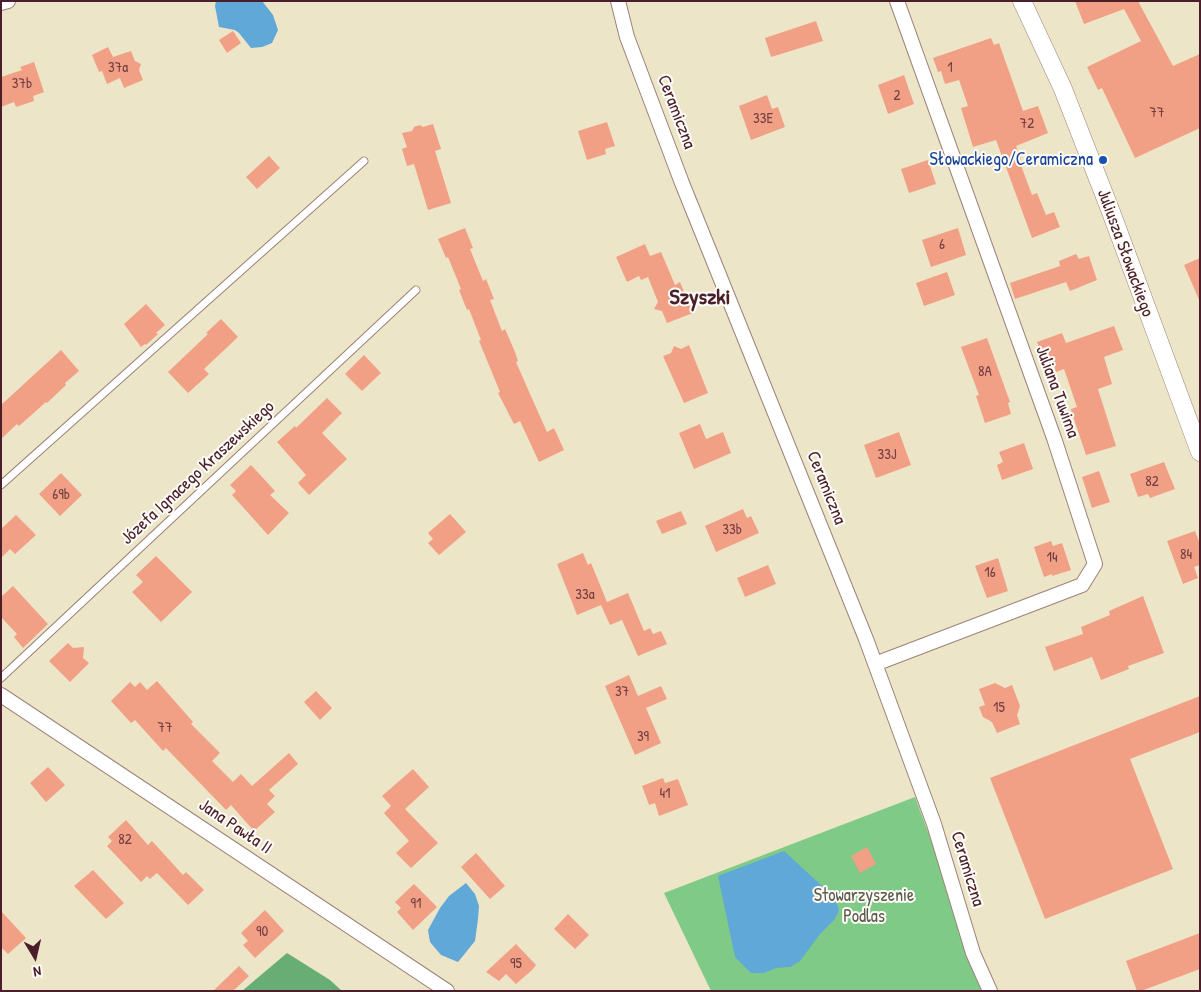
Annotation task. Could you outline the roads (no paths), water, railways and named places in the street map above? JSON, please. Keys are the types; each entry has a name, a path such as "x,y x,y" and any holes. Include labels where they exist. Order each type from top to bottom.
{"street":[{"path":"1,3 8,1"},
{"name":"Ceramiczna","path":"618,1 627,37 682,183 875,664 934,824 973,953 990,991"},
{"name":"Juliana Tuwima","path":"875,664 1082,585 1095,564 1054,438 897,1"},
{"name":"Juliusza Słowackiego","path":"1022,1 1063,89 1200,452"},
{"name":"Jana Pawła II","path":"1,695 448,991"}],"lane":[{"path":"1,485 364,160"},
{"name":"Józefa Ignacego Kraszewskiego","path":"1,678 416,290"}],"water":[{"path":"216,1 262,1 273,15 278,30 272,43 262,47 251,48 235,30 219,27 215,6"},
{"path":"784,851 834,897 839,910 835,919 820,934 800,961 790,967 776,968 764,973 751,973 735,957 718,876"},
{"path":"466,883 475,894 479,906 478,919 475,941 458,962 441,955 430,942 428,930 449,896"}],"place":[{"name":"Słowackiego/Ceramiczna","path":"1103,160"}],"district":[{"name":"Szyszki","path":"700,298"}],"park label":[{"name":"Stowarzyszenie Podlas","path":"864,906"}]}
